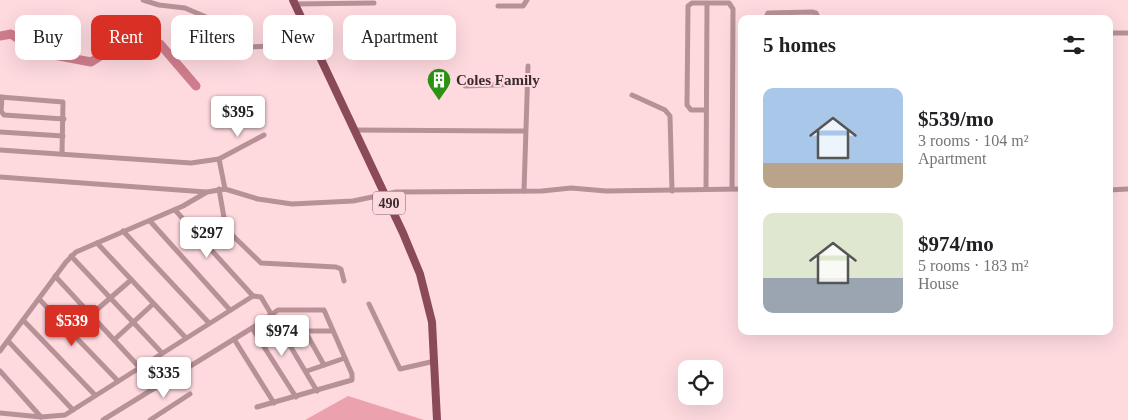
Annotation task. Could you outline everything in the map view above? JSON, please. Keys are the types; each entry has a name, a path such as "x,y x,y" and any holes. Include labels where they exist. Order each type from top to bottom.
{"main road":[{"name":"490","path":"294,2 300,15"},
{"name":"490","path":"321,60 415,258 426,291 432,322 437,420"}],"street":[{"path":"143,0 159,5 185,8 232,28 250,47 263,46"},
{"path":"294,2 374,3"},
{"path":"498,6 525,2"},
{"path":"705,110 691,110 688,107 688,8 691,4 729,3 732,6 732,188"},
{"path":"706,4 706,189"},
{"path":"767,15 776,12 814,12 816,15"},
{"path":"1113,33 1128,33"},
{"path":"524,191 528,66"},
{"path":"465,86 527,84"},
{"path":"632,95 665,110 670,116 672,191"},
{"path":"62,154 64,119 63,102 1,97 4,115 64,119"},
{"path":"354,130 525,131"},
{"path":"0,132 63,136"},
{"path":"0,150 191,163 219,159 264,135"},
{"path":"219,159 226,229 261,263 336,266 341,269 344,281"},
{"path":"0,177 207,192 222,189 271,202 292,204 353,201 384,193 524,191 571,188 606,191 738,189"},
{"path":"1113,190 1128,189"},
{"path":"0,351 72,256 96,243 175,210 207,192"},
{"path":"175,210 253,296"},
{"path":"150,221 230,310"},
{"path":"123,231 209,323"},
{"path":"96,243 186,338"},
{"path":"72,256 112,297 162,354"},
{"path":"55,276 140,368"},
{"path":"71,332 131,280"},
{"path":"0,413 41,417 61,416 253,296 261,297 307,371 317,391"},
{"path":"39,299 118,381"},
{"path":"114,340 153,304"},
{"path":"369,304 400,369 434,361"},
{"path":"103,420 252,328 271,313 278,310 322,309 352,374 352,380 257,407"},
{"path":"23,320 95,395"},
{"path":"252,328 296,397"},
{"path":"284,334 305,331 332,331"},
{"path":"305,331 324,365"},
{"path":"234,339 274,403"},
{"path":"8,341 73,410"},
{"path":"307,371 345,358"},
{"path":"0,372 41,417"},
{"path":"150,420 190,394"}],"shaded area":[{"path":"348,396 424,420 305,420"}],"waterway":[{"path":"0,36 11,34 38,52 91,62 113,48 160,44 196,86"}],"place":[{"name":"Coles Family","path":"439,101"}]}
